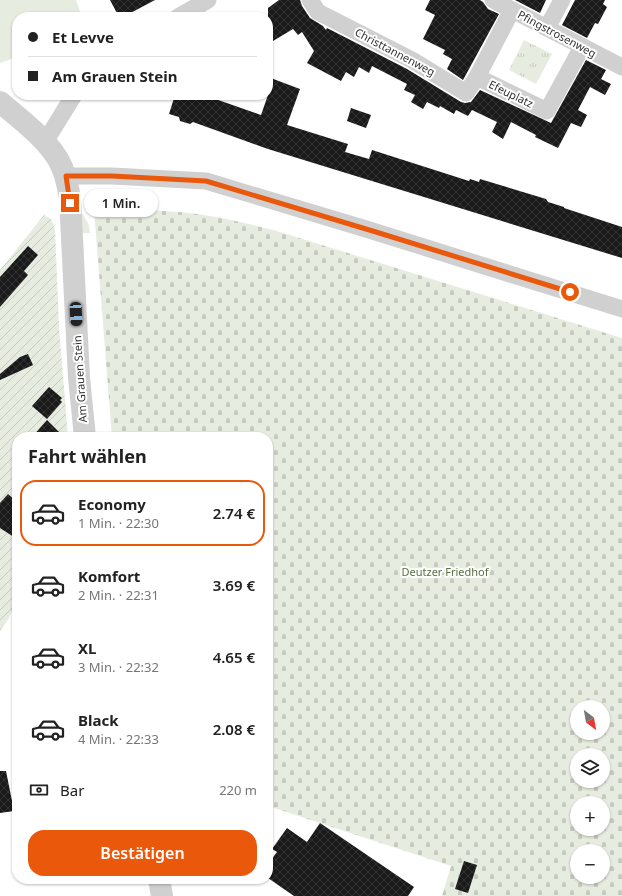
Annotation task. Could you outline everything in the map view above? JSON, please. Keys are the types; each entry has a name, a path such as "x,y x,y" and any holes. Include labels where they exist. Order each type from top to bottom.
{"street":[{"path":"187,12 208,0"},
{"name":"Christtannenweg","path":"310,0 318,12 412,60 466,93 476,77"},
{"name":"Pfingstrosenweg","path":"493,0 622,67"},
{"path":"548,28 562,0"},
{"name":"Efeuplatz","path":"512,10 476,77 547,111 582,47"},
{"path":"45,142 71,100"},
{"name":"Am Grauen Stein","path":"0,102 45,142 61,163 66,176 70,198 79,378 84,432"},
{"path":"66,176 112,176 206,181 385,234 622,309"},
{"path":"160,884 162,896"}],"green space":[{"path":"0,0 76,0 80,12 12,12 12,59 0,63"},
{"path":"524,40 552,54 536,84 509,70"},
{"name":"Deutzer Friedhof","path":"94,210 134,210 198,214 254,225 622,338 622,896 442,896 451,866 273,808 273,432 112,432"},
{"path":"81,211 89,225 90,233 79,233"},
{"path":"44,215 51,219 55,229 59,327 68,432 12,432 12,611 0,631 0,270"}],"building":[{"path":"110,0 155,0 132,12 116,12"},
{"path":"279,0 300,0 310,18 323,26 326,30 327,28 407,69 461,102 471,102 480,90 551,123 586,60 606,70 601,79 611,84 605,95 590,87 578,110 587,115 581,127 571,123 558,148 535,137 536,135 511,122 503,139 492,132 497,122 472,110 468,116 456,110 454,114 440,106 439,108 427,102 423,109 411,102 415,95 404,90 407,84 372,66 369,73 359,67 354,77 346,72 341,81 307,63 314,51 302,32 298,35 293,29 273,41 273,12 268,12 268,8"},
{"path":"430,0 480,0 488,9 499,14 463,80 447,69 452,59 443,54 445,50 423,39 435,15 425,10"},
{"path":"515,0 546,0 540,13"},
{"path":"575,0 605,0 603,4 607,7 598,24 595,23 587,38 562,25"},
{"path":"273,79 300,89 287,125 348,144 345,152 369,159 372,150 469,181 470,179 479,182 480,179 546,199 548,202 564,208 622,227 622,258 268,149 193,122 190,124 180,121 179,117 169,114 173,100 218,100 261,115 266,100 273,100"},
{"path":"351,108 371,115 366,128 347,121"},
{"path":"28,246 38,255 24,271 28,275 0,307 0,277"},
{"path":"28,354 33,365 0,380 0,374 20,357"},
{"path":"49,387 62,398 60,400 62,402 47,419 32,406"},
{"path":"47,420 59,432 36,432"},
{"path":"8,494 12,498 12,536 0,528 0,503"},
{"path":"0,771 6,771 12,801 12,811 0,813"},
{"path":"320,823 414,887 408,896 294,896 273,881 273,857 277,852 273,850 273,848 287,828 307,842"},
{"path":"464,861 477,865 468,893 455,889"}],"route":[{"path":"70,203 66,176 112,176 206,181 570,292"}]}
